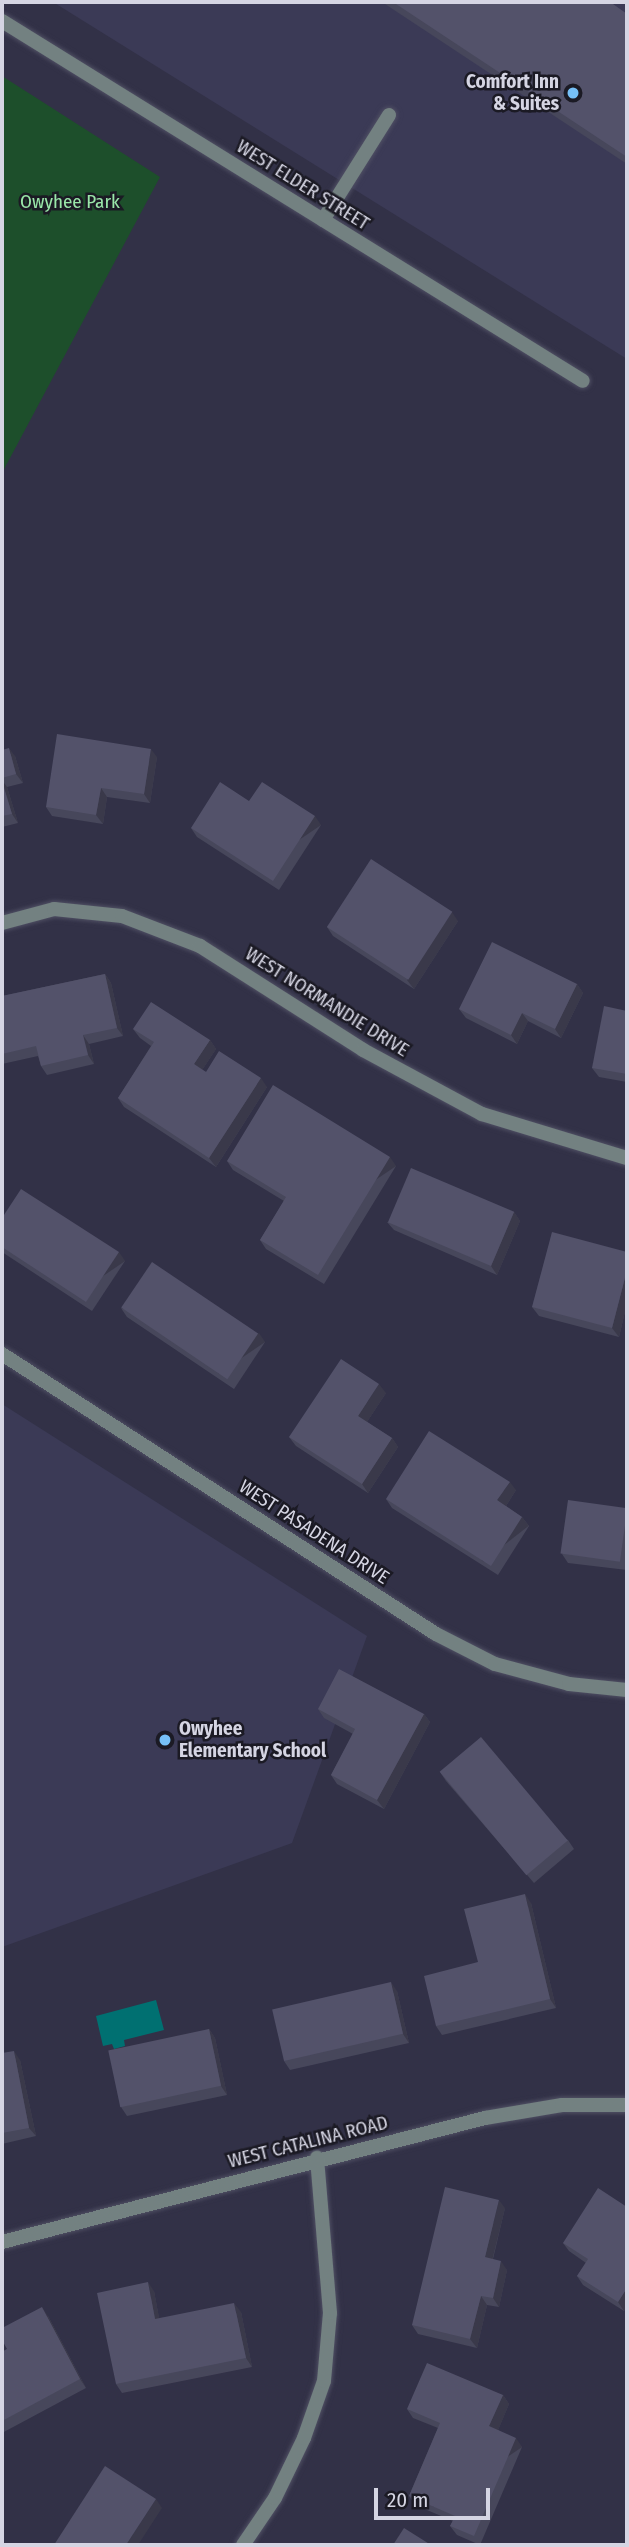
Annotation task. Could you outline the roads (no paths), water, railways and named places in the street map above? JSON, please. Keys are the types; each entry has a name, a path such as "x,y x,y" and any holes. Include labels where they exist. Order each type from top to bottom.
{"street":[{"name":"WEST ELDER STREET","path":"2,21 583,381"},
{"path":"323,220 389,115"},
{"name":"WEST NORMANDIE DRIVE","path":"2,923 54,909 122,916 200,946 363,1051 482,1114 627,1158"},
{"name":"WEST PASADENA DRIVE","path":"2,1354 436,1634 495,1664 569,1684 627,1690"},
{"name":"WEST CATALINA ROAD","path":"2,2242 317,2158 524,2112 562,2105 627,2105"},
{"path":"243,2545 275,2498 304,2438 324,2381 330,2313 317,2158"}],"place":[{"name":"Comfort Inn & Suites","path":"573,93"},
{"name":"Owyhee Elementary School","path":"165,1740"}],"park label":[{"name":"Owyhee Park","path":"70,202"}]}
